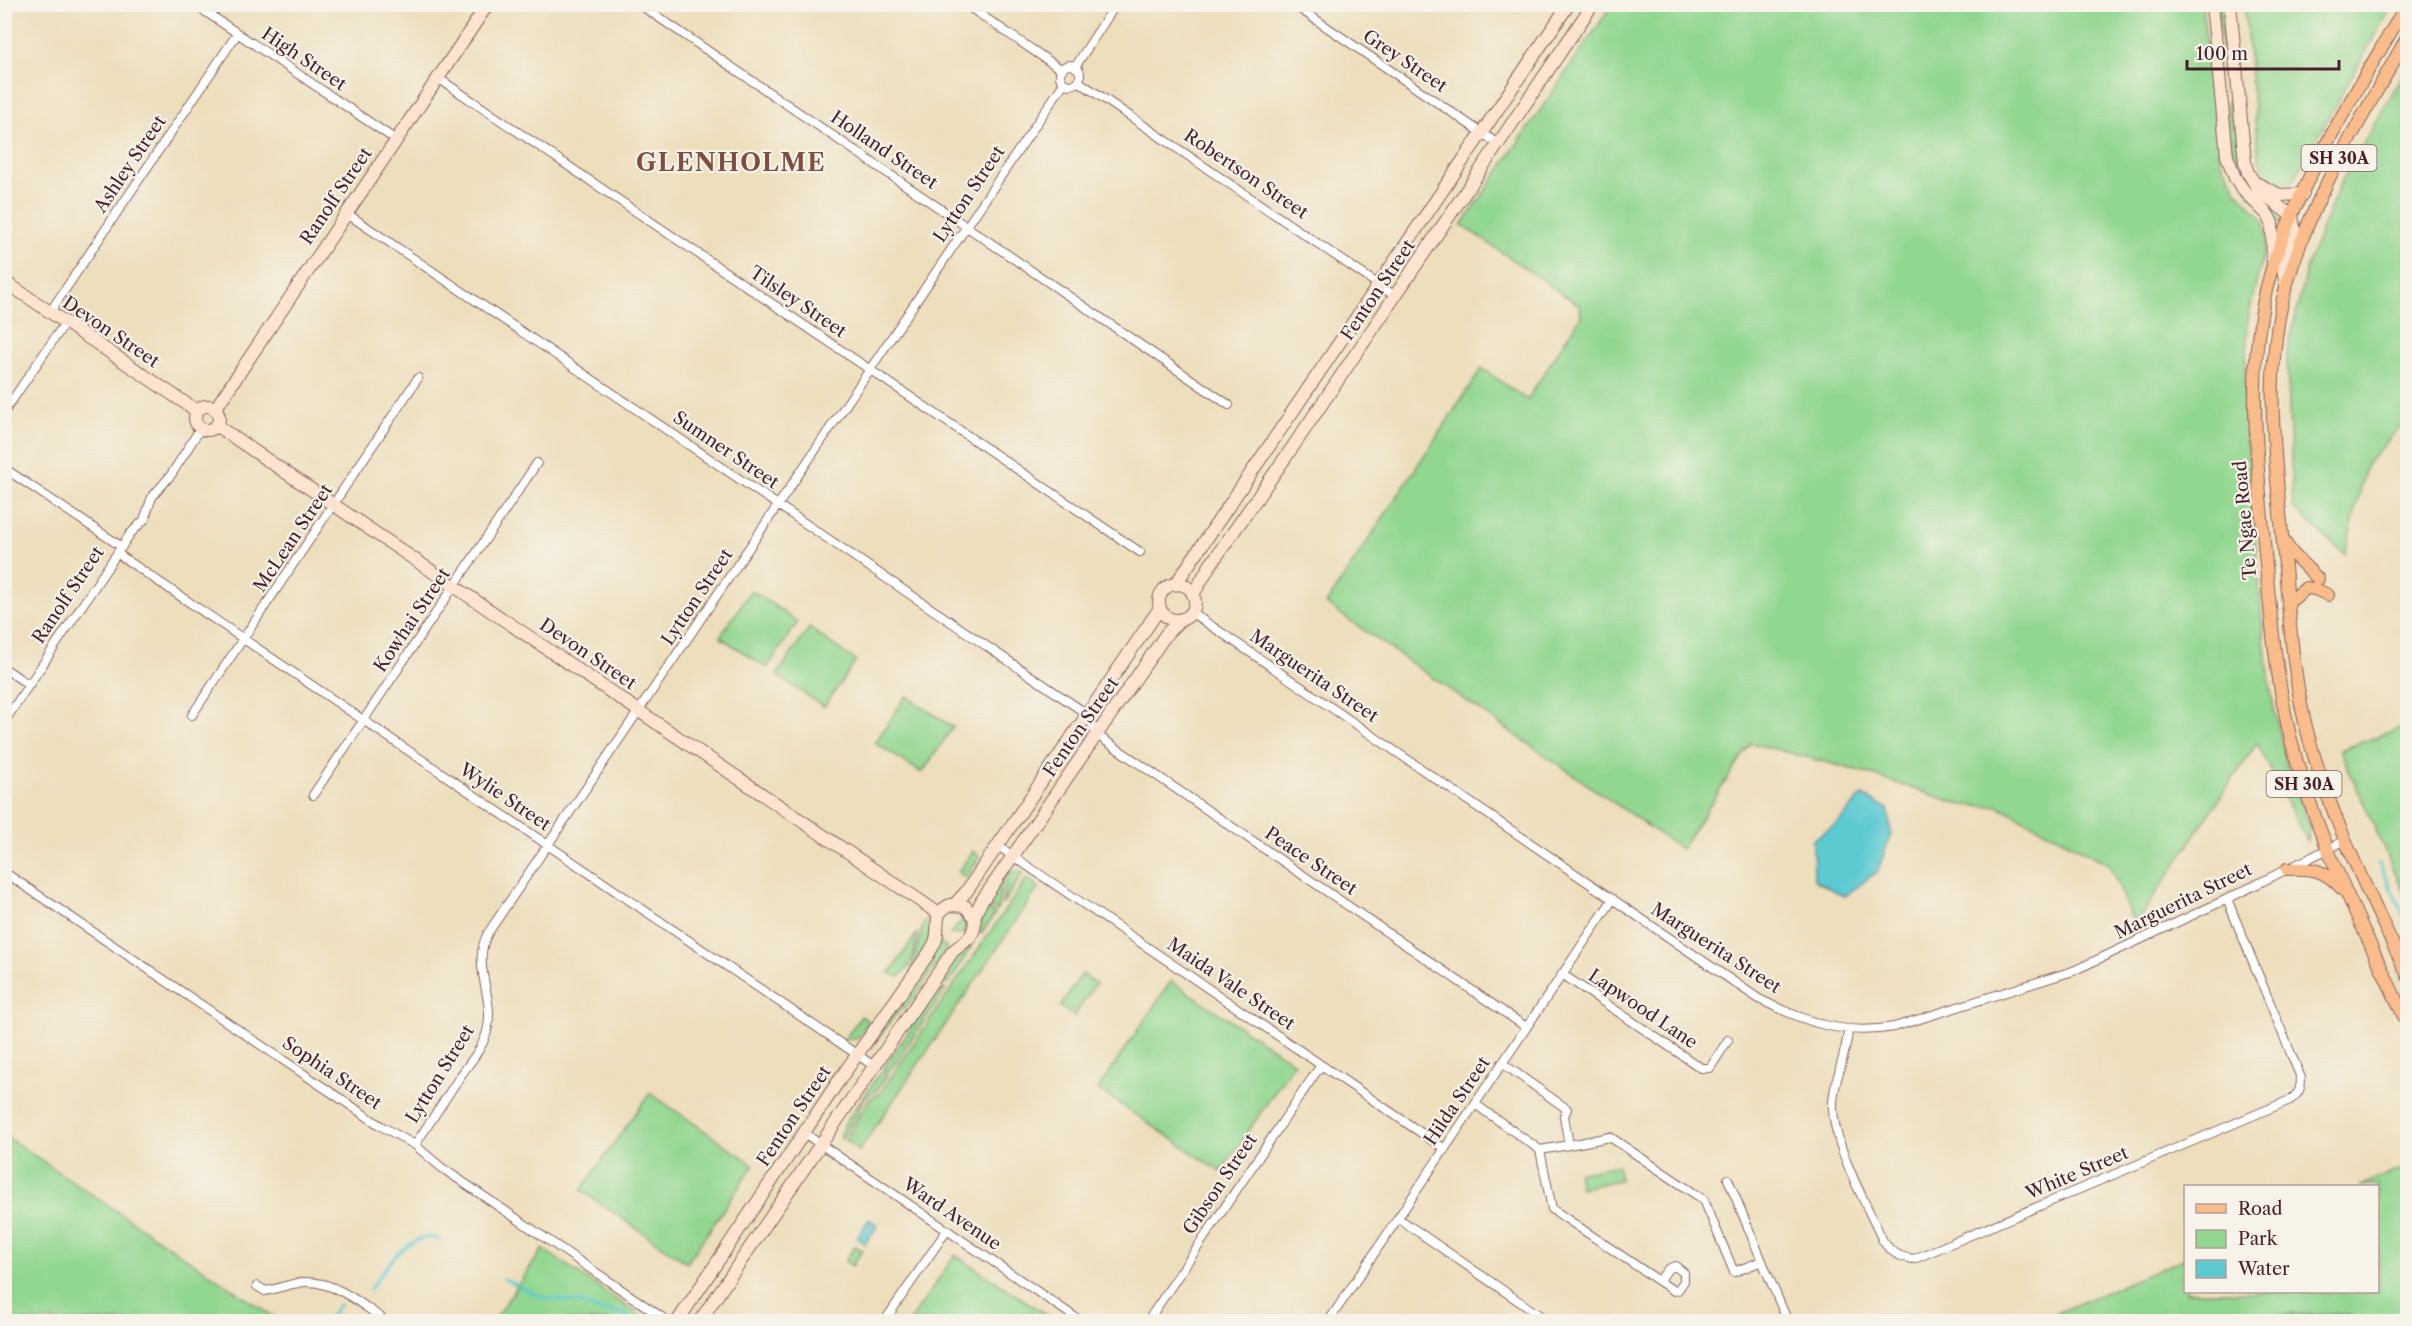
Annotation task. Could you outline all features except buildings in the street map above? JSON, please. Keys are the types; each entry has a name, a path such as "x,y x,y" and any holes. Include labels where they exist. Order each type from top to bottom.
{"main road":[{"name":"Ranolf Street","path":"215,409 488,4"},
{"name":"Fenton Street","path":"1175,585 1569,4"},
{"name":"Te Ngae Road","path":"2212,4 2227,156 2235,178 2245,192 2268,215 2272,223 2273,265 2260,323 2253,409 2280,687 2292,746 2313,810 2408,1025"},
{"path":"2230,4 2245,162 2254,183 2272,202 2292,216"},
{"name":"SH 30A","path":"2273,265 2292,216 2318,161 2407,4"},
{"name":"Fenton Street","path":"1193,595 1209,567 1592,5"},
{"name":"SH 30A","path":"2286,286 2307,228 2336,163 2408,36"},
{"path":"2221,92 2238,91"},
{"path":"2254,183 2280,195 2303,194"},
{"name":"Te Ngae Road","path":"2292,216 2295,233 2283,267 2286,286 2275,341 2274,400 2277,475 2299,685 2309,739 2322,781 2346,840 2408,976"},
{"name":"Devon Street","path":"4,281 197,411"},
{"path":"207,406 215,409 220,417 217,426 208,431 200,429 195,423 197,411 207,406"},
{"name":"Devon Street","path":"217,426 939,913"},
{"path":"1276,437 1292,448"},
{"path":"2283,539 2292,553 2318,579"},
{"path":"1175,585 1187,588 1193,595 1195,604 1186,616 1168,618 1160,608 1160,596 1175,585"},
{"path":"2289,603 2306,588 2328,595"},
{"name":"Fenton Street","path":"955,904 998,846 1160,608"},
{"name":"Fenton Street","path":"974,917 981,902 1167,633 1186,616"},
{"path":"2287,869 2307,868 2320,871 2333,878 2350,897"},
{"path":"955,904 968,909 974,917 974,932 963,943 954,944 945,941 936,929 939,913 945,907 955,904"},
{"name":"Fenton Street","path":"677,1322 929,953 936,940 936,929"},
{"name":"Fenton Street","path":"699,1322 953,951 963,943"}],"street":[{"name":"High Street","path":"194,4 396,140"},
{"name":"Holland Street","path":"639,4 1229,405"},
{"path":"965,4 1062,70"},
{"path":"1075,67 1116,4"},
{"name":"Grey Street","path":"1293,4 1498,144"},
{"name":"Ashley Street","path":"50,312 237,34"},
{"path":"1069,66 1075,67 1079,75 1078,81 1070,85 1064,83 1060,78 1062,70 1069,66"},
{"name":"Tilsley Street","path":"438,78 1140,552"},
{"name":"Robertson Street","path":"1078,81 1395,296"},
{"name":"Lytton Street","path":"415,1145 484,1039 489,1009 481,969 481,950 484,940 1064,83"},
{"name":"Sumner Street","path":"346,213 1088,714"},
{"path":"4,412 65,323"},
{"name":"McLean Street","path":"192,715 418,378"},
{"name":"Ranolf Street","path":"4,722 120,550 144,520 152,497 171,475 200,429"},
{"name":"Kowhai Street","path":"313,795 537,463"},
{"name":"Wylie Street","path":"4,468 244,640 873,1066"},
{"name":"Marguerita Street","path":"1186,616 1760,999 1822,1025 1848,1030 1894,1027 2073,970 2227,899 2346,840"},
{"path":"4,668 29,685"},
{"path":"1088,714 1097,735"},
{"name":"Peace Street","path":"1097,735 1526,1027"},
{"name":"Maida Vale Street","path":"998,846 1445,1149"},
{"name":"Sophia Street","path":"4,872 381,1126 415,1145 442,1168 669,1322"},
{"name":"Hilda Street","path":"1328,1322 1613,899"},
{"name":"White Street","path":"1848,1030 1835,1083 1833,1104 1839,1142 1882,1241 1891,1252 1902,1258 1914,1259 2290,1100 2297,1095 2301,1087 2301,1078 2227,899"},
{"name":"Lapwood Lane","path":"1562,974 1701,1068 1710,1068 1728,1041"},
{"path":"1502,1064 1567,1109 1564,1116 1569,1145"},
{"name":"Gibson Street","path":"1147,1322 1321,1065"},
{"path":"1475,1104 1540,1150 1552,1209 1659,1281"},
{"name":"Ward Avenue","path":"804,1133 1082,1322"},
{"path":"1540,1150 1610,1137 1704,1200 1734,1272 1762,1261"},
{"path":"1728,1179 1788,1322"},
{"path":"1398,1218 1549,1322"},
{"path":"884,1322 947,1230"},
{"path":"257,1286 265,1291 297,1283 322,1284 354,1299 387,1322"}],"green space":[{"path":"1612,5 2202,5 2220,159 2238,192 2264,220 2267,239 2248,318 2244,405 2264,640 2273,704 2286,761 2310,826 2307,841 2257,743 2135,925 2109,864 1998,806 1962,805 1860,771 1751,743 1681,849 1326,604 1482,368 1527,400 1581,316 1580,306 1462,225"},
{"path":"2218,5 2225,5 2232,80 2227,84 2225,82"},
{"path":"2244,5 2392,5 2292,183 2268,182 2259,160"},
{"path":"2407,68 2407,418 2366,466 2345,554 2293,508 2287,353 2307,266 2340,184"},
{"path":"2229,101 2234,103 2239,161 2245,178 2282,214 2278,224 2276,219 2249,194 2233,160 2227,103"},
{"path":"751,590 798,622 767,668 720,637"},
{"path":"809,628 856,661 824,707 777,675"},
{"path":"906,696 953,727 922,773 875,743"},
{"path":"2408,726 2407,900 2340,750"},
{"path":"973,851 980,857 966,878 958,872"},
{"path":"1008,872 1023,873 1002,905"},
{"path":"1003,877 998,908 996,911 985,903"},
{"path":"1027,878 1039,887 859,1151 846,1140 869,1099 880,1093"},
{"path":"983,906 995,914 981,934 980,933"},
{"path":"927,918 931,932 930,939 911,970 921,930"},
{"path":"964,918 966,925 963,932 959,935 950,934"},
{"path":"917,933 912,958 907,969 898,977 890,973"},
{"path":"940,943 947,948 913,1000 895,1015 872,1047 871,1045"},
{"path":"972,945 949,983 940,984 946,969 959,951"},
{"path":"1082,974 1096,983 1074,1016 1060,1006"},
{"path":"1171,981 1294,1063 1221,1172 1098,1089"},
{"path":"943,988 946,989 888,1073 883,1069 934,994"},
{"path":"861,1016 869,1021 857,1039 844,1040"},
{"path":"881,1071 887,1075 877,1090 866,1096 860,1105 858,1114 841,1139 840,1133 844,1125"},
{"path":"650,1093 754,1165 687,1263 581,1190"},
{"path":"5,1136 280,1321 5,1321"},
{"path":"1617,1165 1620,1180 1580,1188 1577,1173"},
{"path":"2407,1167 2407,1321 2357,1321 2350,1316 2315,1314 2267,1317 2248,1322 2036,1322 2184,1258 2184,1293 2379,1293 2379,1185 2362,1185"},
{"path":"855,1246 862,1250 852,1266 845,1261"},
{"path":"543,1249 648,1321 493,1321"},
{"path":"955,1255 1056,1321 910,1321"},
{"path":"2279,1315 2351,1316 2357,1321 2248,1321"}],"water":[{"path":"1862,795 1888,809 1891,834 1878,871 1845,896 1814,880 1813,840 1839,822"},
{"path":"869,1219 878,1225 865,1244 857,1238"}],"waterway":[{"path":"2379,864 2408,923"},
{"path":"370,1289 399,1252 419,1240 429,1238 440,1240"},
{"path":"504,1279 541,1297 580,1303 597,1310 623,1313 634,1322"},
{"path":"326,1322 339,1305"}],"district":[{"name":"GLENHOLME","path":"731,163"}]}
